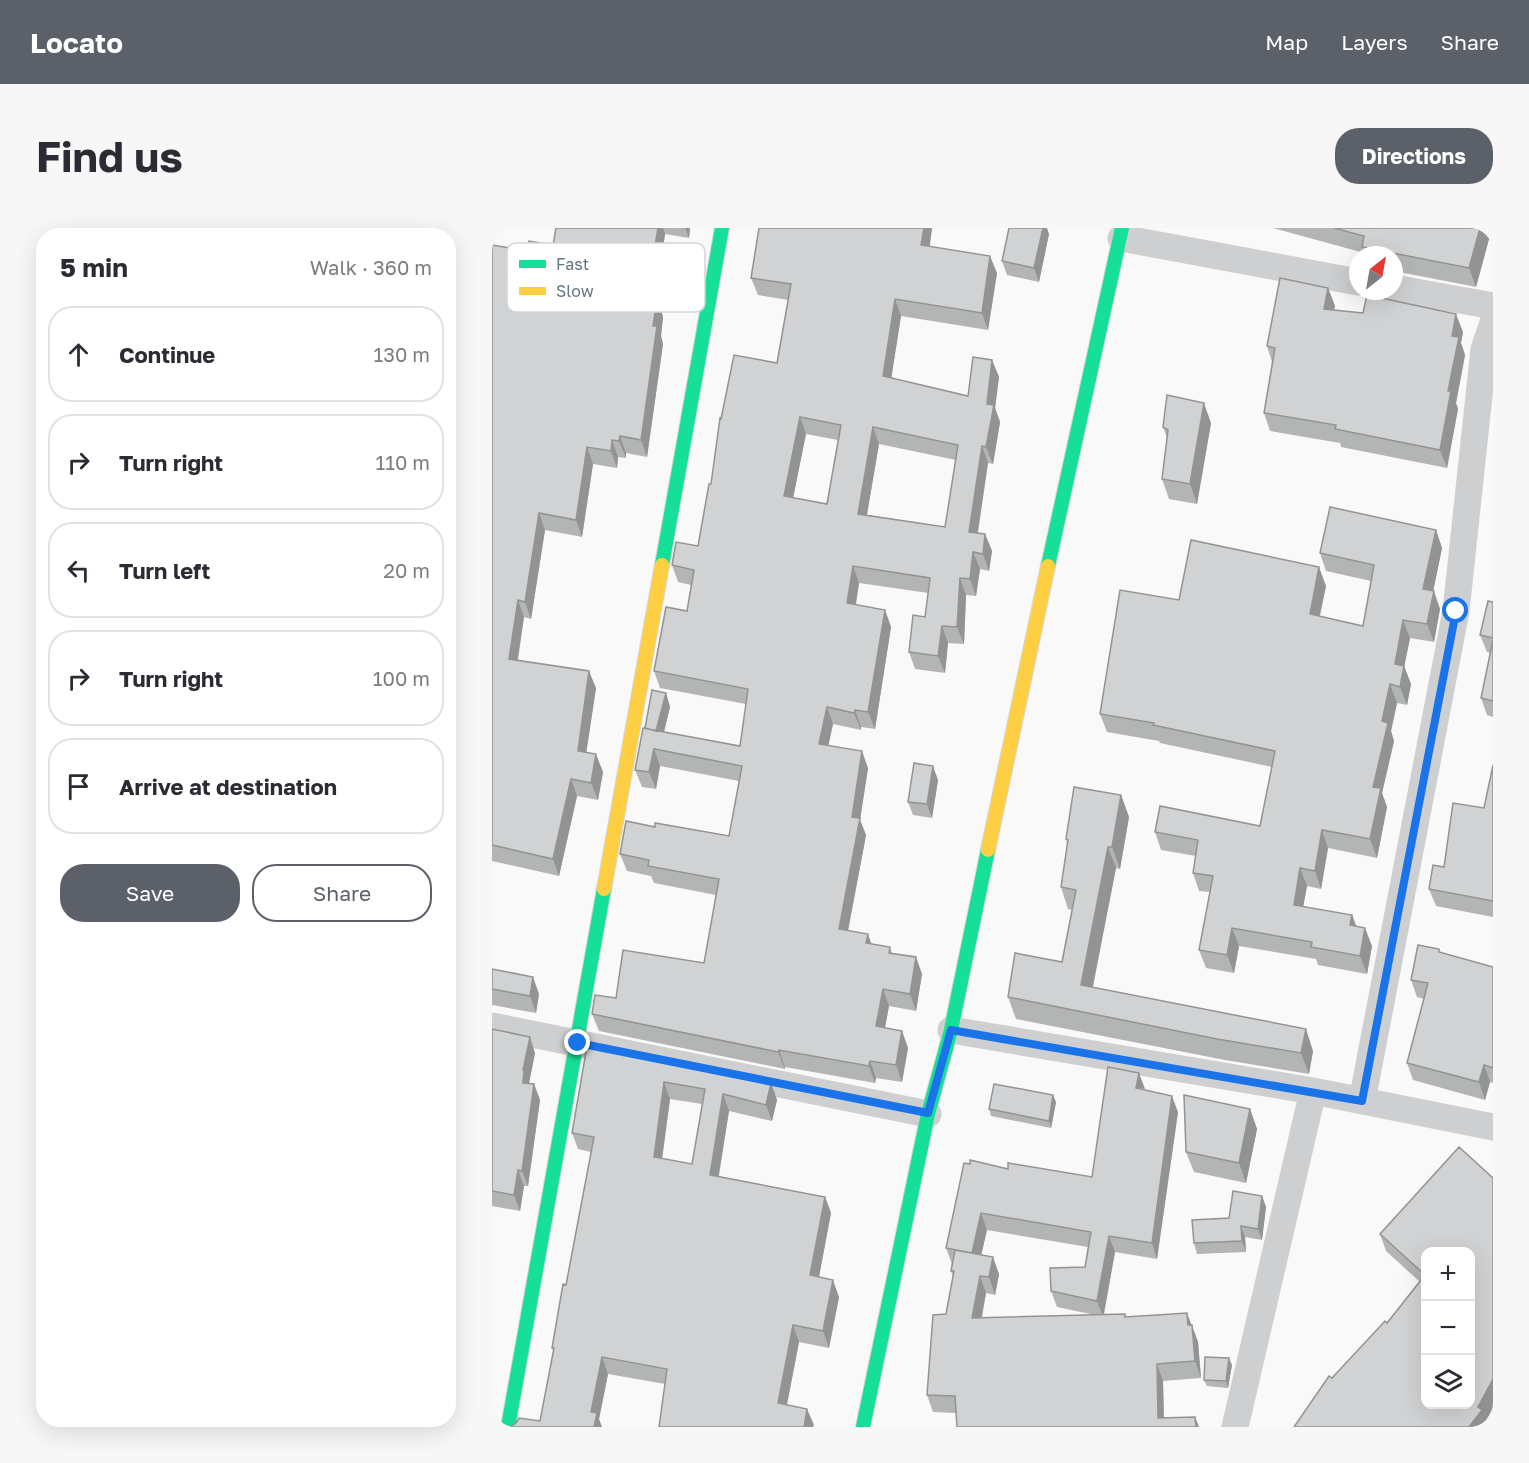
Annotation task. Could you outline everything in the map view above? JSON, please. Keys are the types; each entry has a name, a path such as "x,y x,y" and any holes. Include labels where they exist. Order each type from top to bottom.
{"street":[{"path":"508,1427 722,228"},
{"path":"863,1427 928,1113 951,1030 1030,649 1121,233 1349,280"},
{"path":"1403,290 1493,306"},
{"path":"1362,1101 1456,611 1484,349 1493,323"},
{"path":"492,1026 928,1113"},
{"path":"951,1030 1313,1091 1493,1126"},
{"path":"1235,1427 1313,1091"}],"building":[{"path":"556,228 658,228 655,243 553,243"},
{"path":"759,228 924,228 921,245 990,256 982,313 895,299 883,376 968,396 973,357 992,360 987,404 994,405 986,447 982,446 969,532 985,534 983,554 973,552 970,579 960,578 957,627 942,626 938,656 909,652 913,615 925,617 930,578 853,566 847,603 885,610 868,712 855,710 854,713 827,707 819,744 862,751 852,817 860,818 839,929 868,934 866,943 890,947 889,953 916,957 910,994 883,989 876,1026 902,1031 896,1065 870,1061 869,1066 779,1050 778,1052 592,1014 595,995 616,998 623,950 704,963 719,879 648,866 649,860 620,854 626,821 655,827 655,823 729,836 742,766 654,749 649,772 635,770 643,728 740,746 748,689 654,671 666,607 687,611 694,570 672,565 676,542 698,546 709,484 711,484 720,418 734,355 777,363 791,284 751,278","holes":["800,417 841,425 827,504 784,496","873,427 958,445 945,527 858,514"]},
{"path":"1009,228 1043,228 1034,268 1002,261"},
{"path":"1334,228 1480,228 1469,268 1403,255 1403,246 1362,246 1364,236"},
{"path":"492,245 507,248 507,312 655,312 653,326 657,326 641,440 620,436 619,441 612,440 611,451 587,447 576,520 539,513 525,602 518,600 509,659 589,671 578,751 596,754 591,783 571,779 553,859 492,845"},
{"path":"1280,278 1328,288 1324,309 1363,313 1366,300 1390,300 1456,314 1452,336 1459,337 1448,391 1451,391 1440,450 1335,429 1336,425 1264,413 1275,348 1267,346"},
{"path":"1167,395 1204,403 1190,484 1162,479 1168,430 1163,427"},
{"path":"1330,507 1436,530 1423,589 1434,591 1427,624 1403,620 1395,664 1404,666 1400,687 1390,684 1382,721 1388,723 1373,787 1381,788 1370,839 1322,830 1315,871 1300,868 1294,905 1352,915 1350,925 1365,928 1360,956 1311,947 1312,942 1232,928 1227,955 1199,950 1213,876 1193,873 1198,840 1155,832 1160,806 1260,826 1275,751 1153,725 1154,723 1100,714 1120,590 1179,600 1191,540 1319,567 1310,614 1363,626 1374,565 1320,553"},
{"path":"1488,601 1493,602 1493,638 1480,635"},
{"path":"1493,640 1493,701 1481,698"},
{"path":"652,690 666,693 656,731 645,728"},
{"path":"914,763 933,766 927,804 908,802"},
{"path":"1493,765 1493,901 1429,889 1433,865 1444,867 1453,803 1484,808"},
{"path":"1074,787 1121,795 1112,847 1108,847 1081,985 1306,1029 1301,1053 1217,1039 1008,997 1015,953 1062,962 1076,890 1061,887"},
{"path":"1418,945 1439,949 1439,952 1493,967 1493,1068 1484,1065 1479,1082 1407,1063 1428,983 1411,980"},
{"path":"492,969 533,977 530,996 492,989"},
{"path":"492,1029 530,1037 523,1070 523,1083 534,1084 522,1171 518,1170 514,1195 492,1191"},
{"path":"587,1046 771,1083 766,1105 723,1094 710,1175 825,1197 810,1275 833,1280 823,1331 793,1325 778,1403 807,1409 804,1427 659,1427 667,1369 602,1357 591,1412 597,1413 594,1427 510,1427 519,1418 540,1421 563,1284 566,1285 594,1137 572,1133","holes":["664,1082 705,1089 692,1164 654,1157"]},
{"path":"1108,1067 1139,1073 1136,1088 1172,1096 1152,1243 1109,1236 1097,1301 1051,1291 1050,1268 1085,1267 1091,1232 981,1213 972,1253 946,1248 964,1163 970,1164 970,1160 1008,1169 1008,1163 1092,1177"},
{"path":"994,1084 1053,1095 1049,1121 989,1109"},
{"path":"1184,1095 1250,1109 1239,1163 1186,1152"},
{"path":"1459,1147 1493,1178 1493,1379 1478,1407 1482,1410 1469,1427 1294,1427 1329,1376 1332,1378 1385,1321 1387,1323 1421,1280 1421,1409 1475,1409 1475,1247 1421,1247 1421,1271 1380,1234"},
{"path":"1233,1191 1262,1196 1258,1229 1241,1226 1242,1241 1194,1243 1192,1220 1229,1218"},
{"path":"955,1250 993,1257 989,1277 980,1276 972,1318 1125,1314 1125,1317 1187,1313 1188,1325 1192,1325 1195,1361 1157,1364 1158,1418 1195,1417 1196,1427 957,1427 955,1396 927,1395 933,1315 946,1314 954,1271 951,1271"},
{"path":"1205,1357 1229,1358 1226,1381 1204,1380"}],"traffic: fast":[{"path":"662,565 722,228"},
{"path":"1048,566 1122,228"},
{"path":"863,1427 928,1114 951,1030 988,850"},
{"path":"508,1427 604,889"}],"traffic: slow":[{"path":"604,889 662,565"},
{"path":"988,850 1048,566"}],"route":[{"path":"578,1043 928,1113 951,1030 1362,1101 1456,611"}]}
